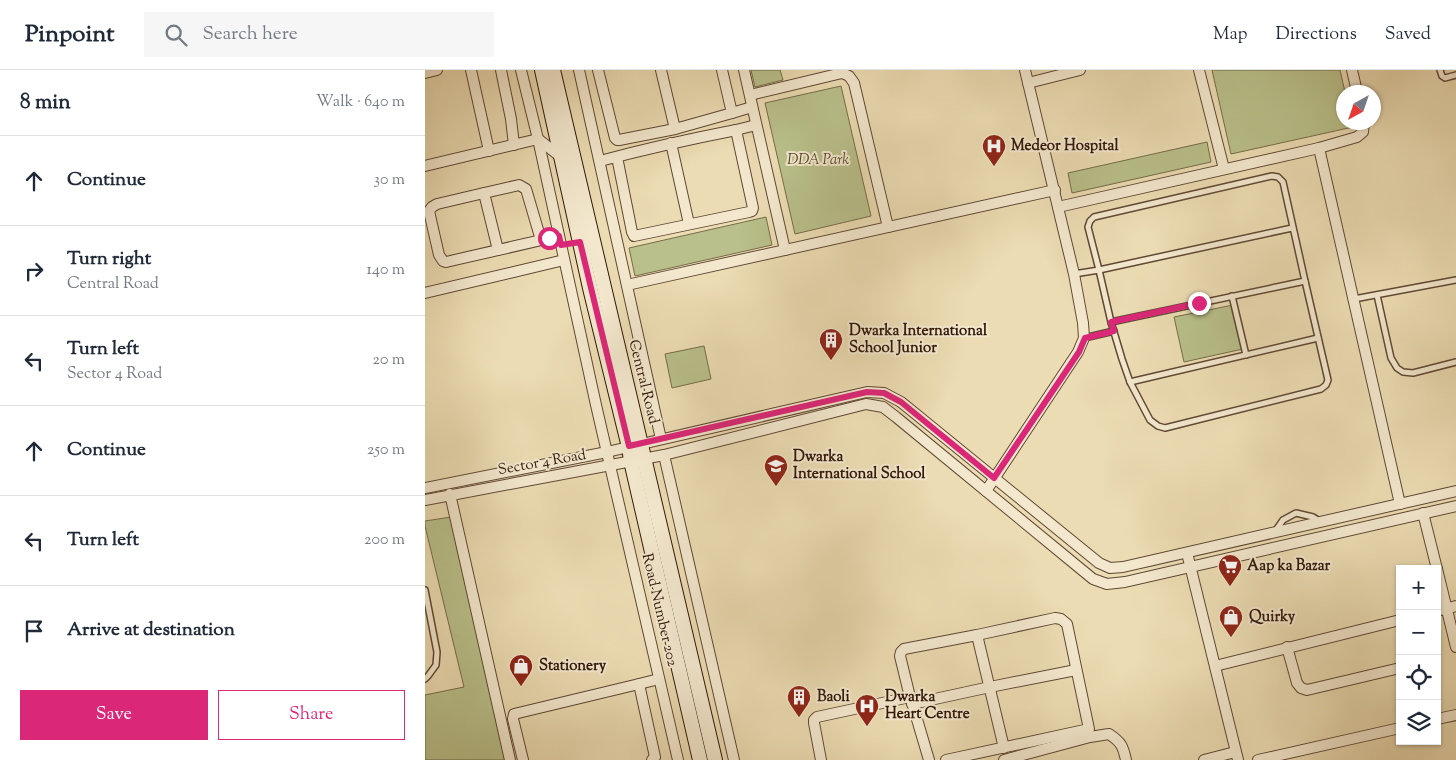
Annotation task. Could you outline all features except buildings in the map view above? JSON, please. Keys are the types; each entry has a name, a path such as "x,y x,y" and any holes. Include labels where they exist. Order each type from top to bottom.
{"main road":[{"name":"Central Road","path":"542,70 580,242 635,445"},
{"name":"Central Road","path":"553,70 635,445 700,760"},
{"name":"Central Road","path":"638,460 715,760"}],"street":[{"path":"425,73 437,70"},
{"path":"471,70 493,150"},
{"path":"501,70 514,144"},
{"name":"Road Number 202","path":"521,70 678,760"},
{"path":"591,70 580,72 661,439"},
{"path":"598,70 617,140 675,129 752,107"},
{"path":"661,70 675,129"},
{"path":"722,70 732,113"},
{"path":"744,70 785,250"},
{"path":"986,491 1079,352 1085,338 1074,274 1025,70"},
{"path":"1028,82 1079,70"},
{"path":"1199,70 1224,169"},
{"path":"1352,70 1355,85"},
{"path":"750,95 842,73 849,73 854,83 888,227"},
{"path":"600,161 671,143 757,125"},
{"path":"617,157 634,236 749,212 753,208 736,130"},
{"path":"1058,207 1319,148 1357,137 1363,130"},
{"path":"425,166 538,138 561,157"},
{"path":"671,143 689,224"},
{"path":"1319,148 1400,504"},
{"path":"541,240 526,189 519,184 437,204 429,211 439,255 446,262 541,240 560,240"},
{"path":"627,284 1055,190"},
{"path":"484,193 498,250"},
{"path":"425,293 564,260"},
{"name":"Sector 4 Road","path":"425,488 607,452 867,392 884,393 901,402 1099,563 1110,568 1123,567 1187,553 1456,491"},
{"name":"Sector 4 Road","path":"425,500 664,455 866,404 883,407 1093,579 1107,584 1125,582 1456,506"},
{"path":"664,455 734,760"},
{"path":"450,494 510,760"},
{"path":"1423,514 1436,565"},
{"path":"1187,553 1237,756 1204,760"},
{"path":"1441,585 1456,647"},
{"path":"929,760 911,701 900,656 901,652 904,649 1055,618 1061,619 1067,624 1089,733"},
{"path":"1215,666 1396,621"},
{"path":"977,635 1004,748"},
{"path":"1287,647 1297,682 1301,688 1307,690 1396,669"},
{"path":"821,760 814,723 817,717 1076,670"},
{"path":"523,760 513,714 659,680"},
{"path":"639,684 655,757 652,760"},
{"path":"1441,719 1456,715"},
{"path":"1258,760 1396,729"},
{"path":"1004,760 1089,733"},
{"path":"946,760 1089,733 1109,734 1123,747 1126,760"}],"lane":[{"path":"1439,70 1445,78 1456,75"},
{"path":"1271,176 1278,177 1283,182 1292,228 1318,338 1327,380 1326,385 1321,389 1165,428 1158,426 1151,420 1130,382 1122,359 1088,227 1090,221 1094,217 1271,176"},
{"path":"1074,274 1292,228"},
{"path":"560,240 580,242"},
{"path":"1353,299 1456,280"},
{"path":"1111,322 1305,281"},
{"path":"1377,294 1391,358 1397,368 1403,372 1413,373 1456,362"},
{"path":"1232,296 1246,354"},
{"path":"1085,338 1114,331"},
{"path":"1130,382 1318,338"},
{"path":"1274,533 1283,520 1295,513 1313,517 1321,522"},
{"path":"425,590 437,652 436,665 425,679"}],"green space":[{"path":"751,70 780,70 783,80 755,87"},
{"path":"1212,70 1340,70 1343,85 1336,85 1336,130 1339,130 1231,154"},
{"name":"DDA Park","path":"841,86 871,216 795,234 765,103"},
{"path":"1207,142 1211,162 1072,193 1068,173"},
{"path":"766,217 772,245 635,276 629,248"},
{"path":"1233,305 1243,349 1184,362 1174,317"},
{"path":"704,346 711,379 672,388 665,354"},
{"path":"451,517 505,760 425,760 425,695 464,687 425,526 425,521"}],"place":[{"name":"Medeor Hospital","path":"994,167"},
{"name":"Dwarka International School Junior","path":"831,361"},
{"name":"Dwarka International School","path":"776,487"},
{"name":"Aap ka Bazar","path":"1230,587"},
{"name":"Quirky","path":"1231,638"},
{"name":"Stationery","path":"521,687"},
{"name":"Baoli","path":"799,718"},
{"name":"Dwarka Heart Centre","path":"867,727"}],"route":[{"path":"549,238 559,236 561,245 580,242 629,446 867,392 884,393 901,402 994,478 1079,352 1085,338 1114,331 1111,322 1199,303"}]}
